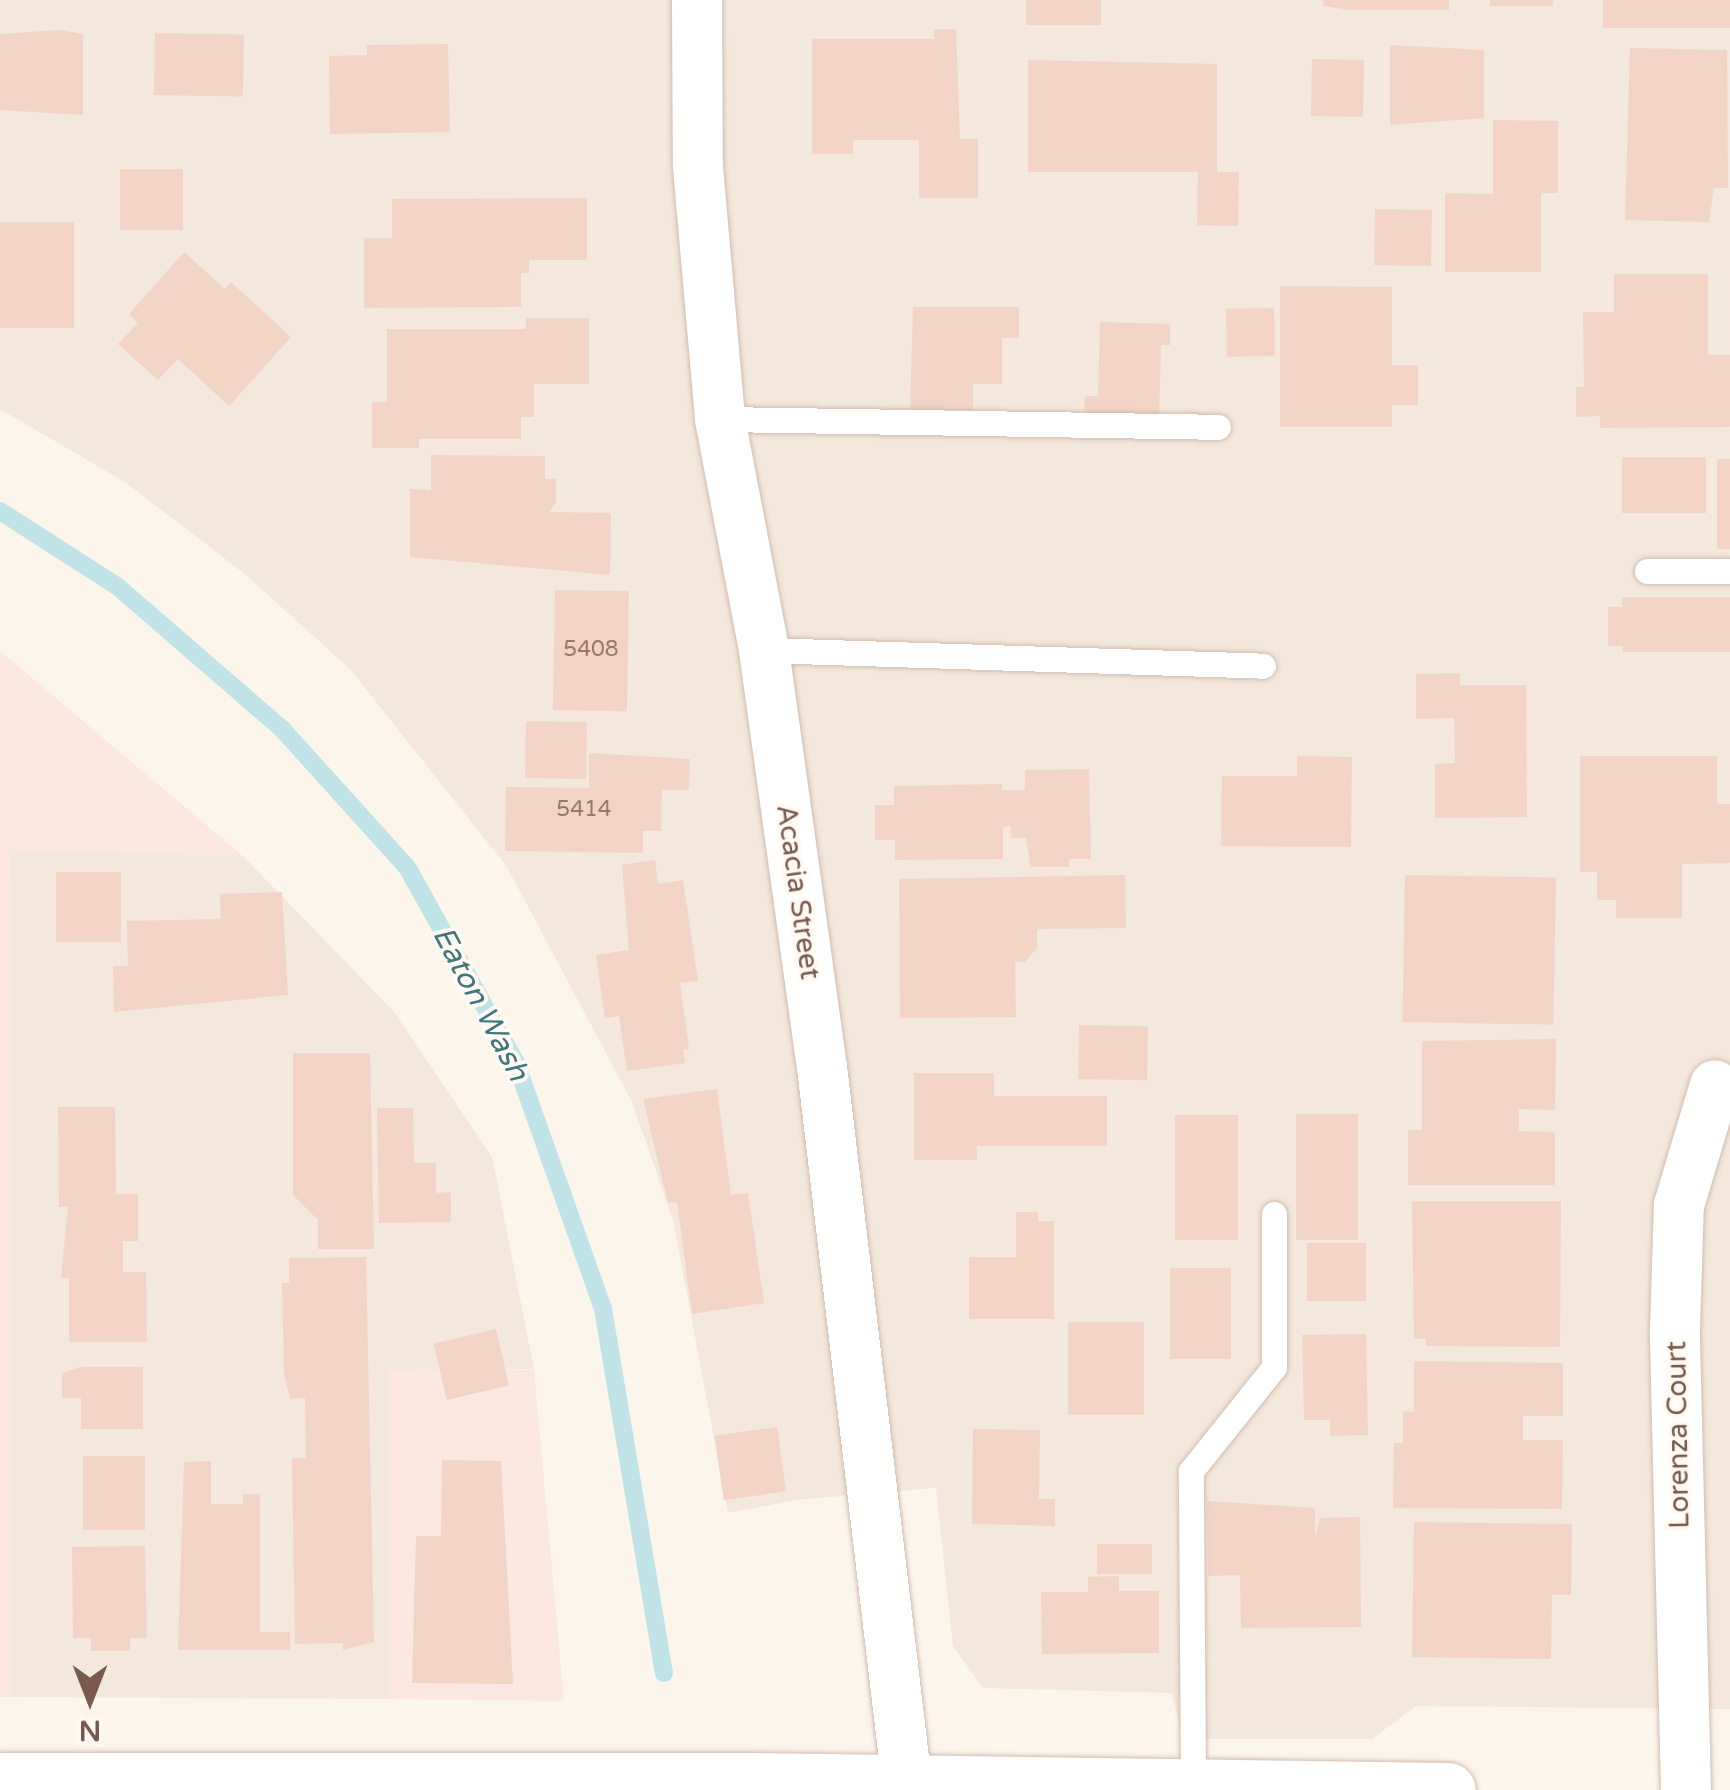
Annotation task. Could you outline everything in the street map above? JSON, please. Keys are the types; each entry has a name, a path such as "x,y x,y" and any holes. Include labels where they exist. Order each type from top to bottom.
{"street":[{"name":"Acacia Street","path":"697,0 698,167 720,419 764,650 822,1066 907,1784"},
{"name":"Lorenza Court","path":"1686,1790 1679,1222 1715,1085"},
{"path":"0,1780 502,1786 755,1780 1448,1790"}],"lane":[{"path":"720,419 1218,427"},
{"path":"1647,570 1730,572"},
{"path":"764,650 1263,666"},
{"path":"1193,1784 1192,1471 1274,1368 1274,1214"}],"shaded area":[{"path":"0,0 1730,0 1730,1709 1416,1706 1372,1739 1183,1739 1172,1693 983,1688 953,1646 936,1488 795,1500 728,1513 673,1220 632,1102 507,867 350,669 245,574 125,482 0,409"},
{"path":"0,651 243,856 10,850 12,1697 0,1697"},
{"path":"10,849 243,856 394,1012 492,1157 534,1369 389,1370 388,1699 12,1697"},
{"path":"389,1370 534,1370 564,1701 388,1699"}],"building":[{"path":"1026,0 1101,0 1101,25 1026,25"},
{"path":"1323,0 1449,0 1449,10 1351,10 1323,6"},
{"path":"1490,0 1553,0 1553,6 1490,6"},
{"path":"1603,0 1730,0 1730,28 1603,28"},
{"path":"934,29 956,29 960,139 978,139 978,198 919,198 919,140 853,140 853,154 812,154 812,39 934,39"},
{"path":"60,30 83,34 83,115 0,110 0,34"},
{"path":"155,33 244,35 243,97 154,95"},
{"path":"448,44 450,132 330,134 329,56 367,55 367,45"},
{"path":"1390,45 1484,50 1484,118 1390,125"},
{"path":"1630,48 1727,50 1728,188 1714,188 1709,222 1625,220"},
{"path":"1312,59 1364,60 1363,117 1311,116"},
{"path":"1028,60 1217,64 1217,172 1239,172 1238,226 1197,225 1198,172 1028,172"},
{"path":"1493,120 1558,121 1558,193 1541,193 1541,272 1445,272 1445,193 1493,194"},
{"path":"120,169 183,169 183,230 120,230"},
{"path":"587,198 587,260 529,260 529,273 521,273 521,307 364,308 364,238 392,238 392,199"},
{"path":"1375,209 1432,210 1431,266 1374,265"},
{"path":"0,222 74,222 74,328 0,328"},
{"path":"184,252 225,289 231,282 291,337 229,406 178,359 158,380 118,344 138,323 129,314"},
{"path":"1614,274 1708,274 1708,355 1730,355 1730,427 1600,428 1600,416 1576,417 1576,387 1584,387 1583,312 1614,312"},
{"path":"1280,286 1392,287 1392,365 1418,365 1418,405 1392,405 1392,427 1280,427"},
{"path":"913,307 1019,307 1019,338 1002,338 1002,384 973,384 973,410 910,410"},
{"path":"1274,308 1275,356 1227,357 1226,309"},
{"path":"526,318 589,318 589,384 534,384 534,417 521,417 521,439 419,439 419,448 372,448 372,402 387,402 387,329 526,329"},
{"path":"1100,322 1170,324 1170,345 1161,345 1159,422 1084,417 1085,396 1098,396"},
{"path":"431,455 545,456 545,479 556,479 556,503 549,512 611,513 610,575 410,557 410,489 431,490"},
{"path":"1622,457 1706,457 1706,513 1622,513"},
{"path":"1717,459 1730,459 1730,549 1717,549"},
{"path":"555,590 629,591 627,711 553,710"},
{"path":"1622,597 1730,597 1730,652 1623,652 1623,646 1608,646 1608,607 1622,607"},
{"path":"1460,673 1460,685 1526,685 1527,817 1435,818 1435,764 1455,763 1454,718 1416,719 1416,674"},
{"path":"526,721 587,722 586,779 525,778"},
{"path":"589,753 690,759 689,790 662,790 661,831 643,831 643,853 505,851 506,787 589,788"},
{"path":"1297,756 1352,757 1351,847 1221,846 1222,776 1297,776"},
{"path":"1580,756 1717,756 1717,804 1730,804 1730,863 1682,864 1682,918 1616,918 1616,900 1597,900 1597,872 1580,872"},
{"path":"1089,769 1091,859 1069,859 1069,867 1031,867 1026,838 1011,838 1011,826 1003,827 1003,859 895,860 895,840 875,840 875,805 894,805 894,786 1002,784 1002,790 1025,790 1025,770"},
{"path":"655,860 658,884 683,880 698,981 680,983 689,1049 683,1050 685,1063 627,1071 619,1016 605,1018 596,955 629,950 622,865"},
{"path":"56,872 121,872 121,942 56,942"},
{"path":"1125,875 1126,928 1037,929 1037,948 1025,962 1015,962 1016,1017 900,1018 899,879"},
{"path":"1405,875 1556,878 1553,1025 1402,1022"},
{"path":"282,892 288,995 114,1012 113,966 128,966 127,921 221,919 220,894"},
{"path":"1079,1025 1148,1026 1147,1080 1078,1079"},
{"path":"1556,1039 1555,1110 1519,1109 1519,1131 1555,1132 1555,1185 1408,1185 1408,1130 1422,1130 1422,1041"},
{"path":"293,1053 370,1053 374,1249 318,1249 318,1220 293,1195"},
{"path":"914,1073 994,1073 994,1096 1107,1096 1107,1146 977,1146 977,1160 914,1160"},
{"path":"717,1089 731,1195 748,1193 764,1303 692,1314 677,1202 668,1203 643,1099"},
{"path":"58,1107 115,1107 116,1194 138,1194 138,1241 123,1241 123,1272 146,1272 147,1342 69,1342 69,1278 61,1278 68,1207 59,1207"},
{"path":"377,1108 413,1108 414,1163 436,1163 436,1193 451,1192 451,1222 379,1223"},
{"path":"1296,1114 1358,1114 1358,1240 1296,1240"},
{"path":"1175,1115 1238,1115 1238,1240 1175,1240"},
{"path":"1412,1201 1561,1201 1560,1347 1426,1346 1426,1339 1414,1339"},
{"path":"1016,1212 1038,1212 1038,1221 1054,1221 1054,1319 969,1319 969,1257 1016,1257"},
{"path":"1307,1243 1366,1243 1366,1301 1307,1301"},
{"path":"366,1257 374,1642 343,1650 343,1643 295,1644 292,1458 306,1458 305,1398 290,1399 284,1373 282,1283 289,1283 289,1258"},
{"path":"1170,1268 1231,1268 1231,1359 1170,1359"},
{"path":"1068,1322 1144,1322 1144,1415 1068,1415"},
{"path":"496,1329 509,1386 447,1400 434,1343"},
{"path":"1366,1334 1368,1435 1330,1436 1330,1420 1304,1420 1302,1335"},
{"path":"1414,1361 1563,1363 1563,1416 1523,1416 1523,1440 1563,1440 1562,1509 1393,1508 1394,1443 1403,1443 1403,1411 1414,1412"},
{"path":"81,1367 143,1367 143,1429 81,1429 81,1398 62,1398 62,1373"},
{"path":"777,1427 786,1491 724,1500 715,1436"},
{"path":"973,1429 1040,1430 1039,1499 1055,1499 1055,1526 972,1524"},
{"path":"83,1456 145,1456 145,1530 83,1530"},
{"path":"442,1460 501,1461 513,1684 412,1683 416,1536 441,1536"},
{"path":"211,1461 211,1504 243,1504 243,1494 260,1494 260,1632 290,1632 290,1650 178,1650 184,1462"},
{"path":"1207,1501 1315,1508 1315,1538 1320,1518 1360,1517 1361,1627 1241,1628 1240,1575 1208,1576"},
{"path":"1414,1522 1572,1524 1571,1595 1552,1595 1551,1659 1412,1657"},
{"path":"1097,1544 1152,1544 1152,1574 1097,1574"},
{"path":"145,1546 147,1638 130,1638 130,1651 91,1651 91,1638 73,1638 72,1547"},
{"path":"1119,1576 1119,1591 1159,1591 1159,1653 1042,1654 1041,1592 1088,1592 1088,1577"}],"waterway":[{"name":"Eaton Wash","path":"0,511 117,586 283,730 407,867 516,1063 603,1309 664,1673"}]}
